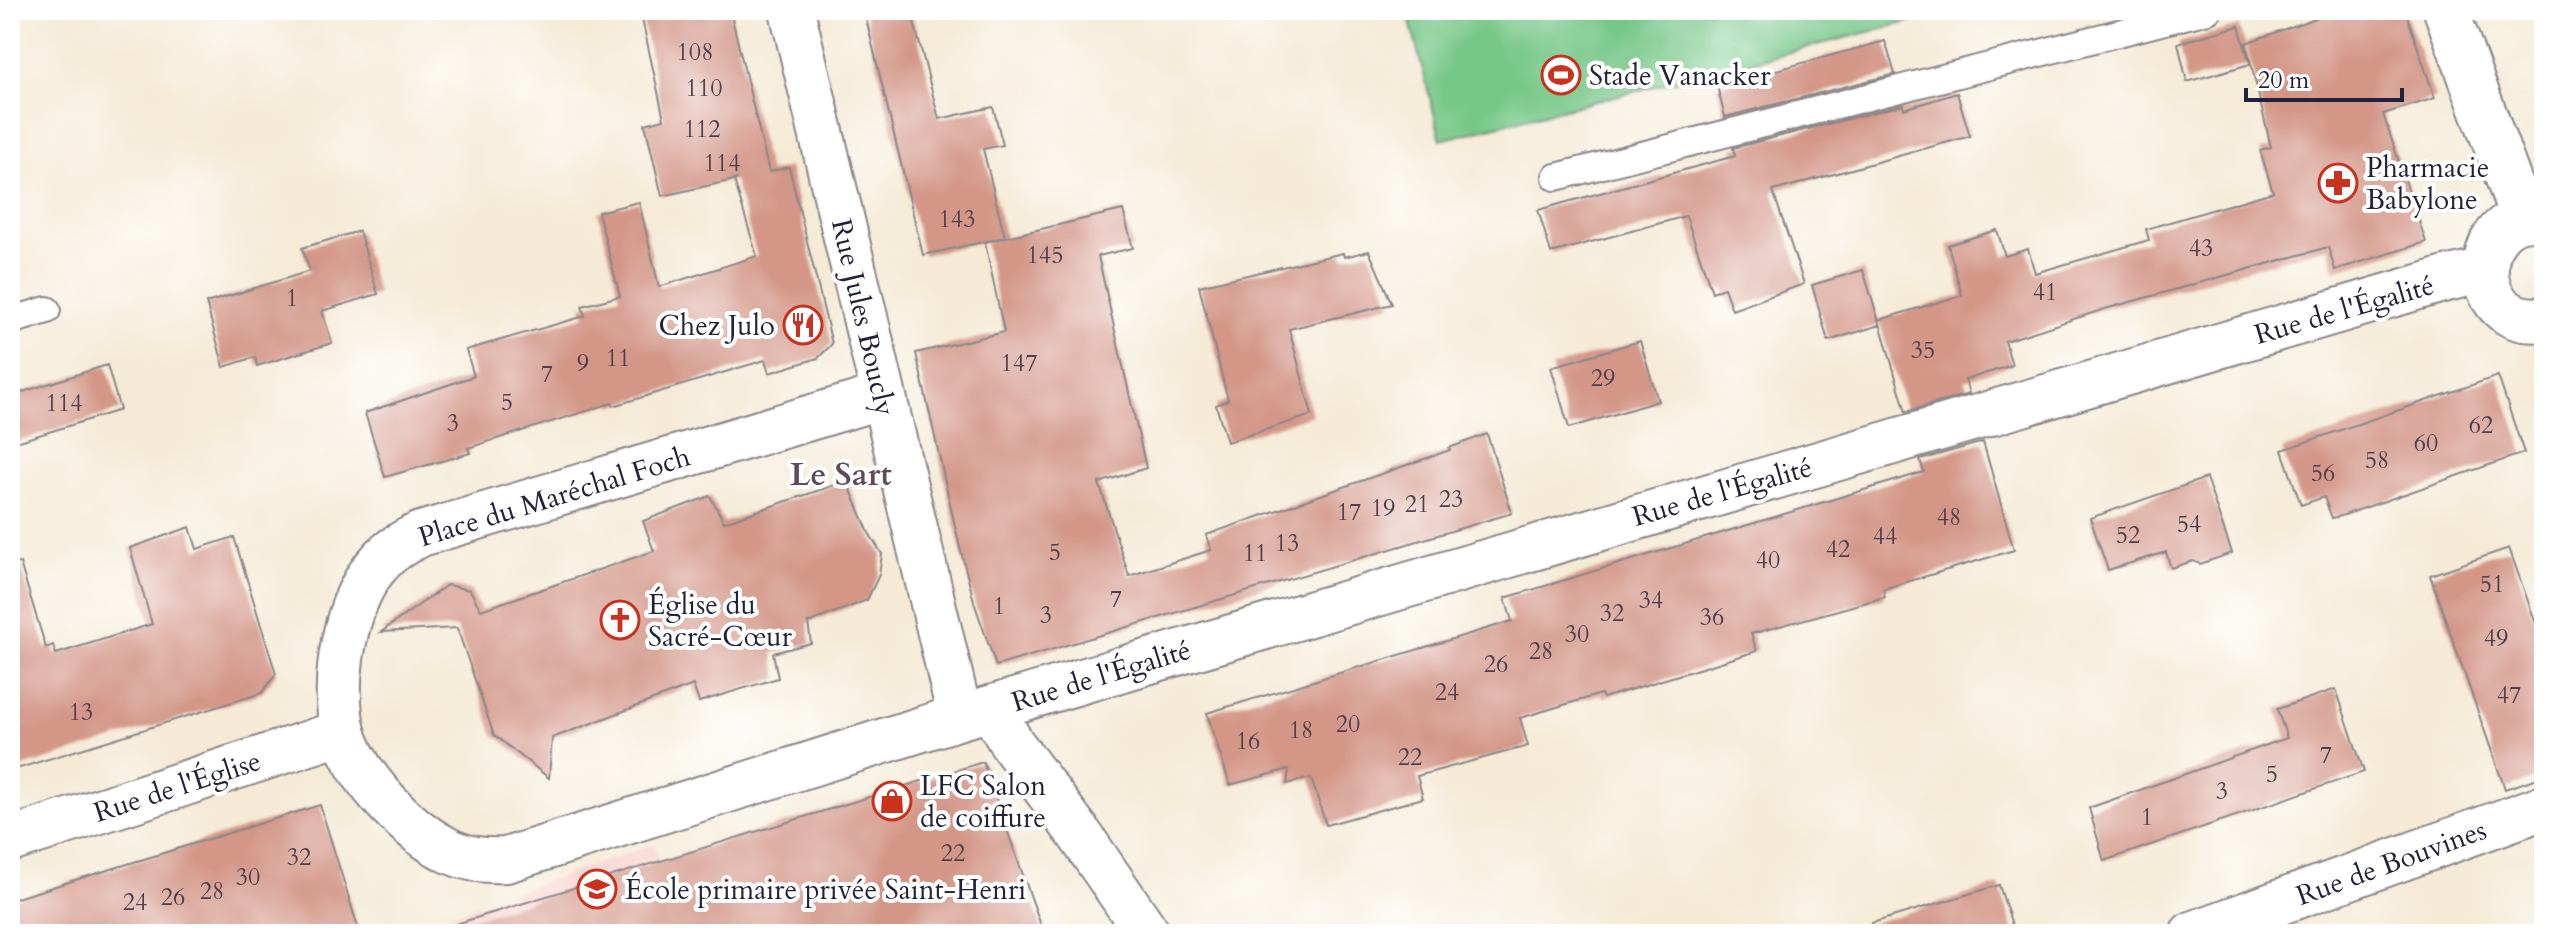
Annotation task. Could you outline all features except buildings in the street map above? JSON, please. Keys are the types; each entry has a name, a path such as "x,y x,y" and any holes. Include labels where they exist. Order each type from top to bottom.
{"street":[{"name":"Rue Jules Boucly","path":"792,10 883,396 976,712 1012,744 1078,832 1148,934"},
{"path":"2446,10 2534,219 2509,226 2497,235 2489,249 2485,270 2490,291 2504,309 2524,318 2544,319"},
{"name":"Rue de l'Égalité","path":"976,712 1560,538 2485,270"},
{"name":"Place du Maréchal Foch","path":"883,396 421,534 405,542 391,551 371,574 352,612 339,680 343,732 370,781 418,831 454,853 491,861 506,860 976,712"},
{"name":"Rue de l'Église","path":"10,840 343,732"},
{"name":"Rue de Bouvines","path":"2192,934 2544,807"}],"lane":[{"path":"1556,177 2208,10"},
{"path":"10,321 47,310"}],"shaded area":[{"name":"École primaire privée Saint-Henri","path":"654,844 684,934 395,934"}],"green space":[{"name":"Stade Vanacker","path":"1407,10 1956,10 1441,140"}],"place":[{"name":"Stade Vanacker","path":"1561,75"},
{"name":"Pharmacie Babylone","path":"2338,183"},
{"name":"Chez Julo","path":"803,325"},
{"name":"Église du Sacré-Cœur","path":"620,620"},
{"name":"LFC Salon de coiffure","path":"892,801"},
{"name":"École primaire privée Saint-Henri","path":"597,889"}],"district":[{"name":"Le Sart","path":"841,474"}]}
